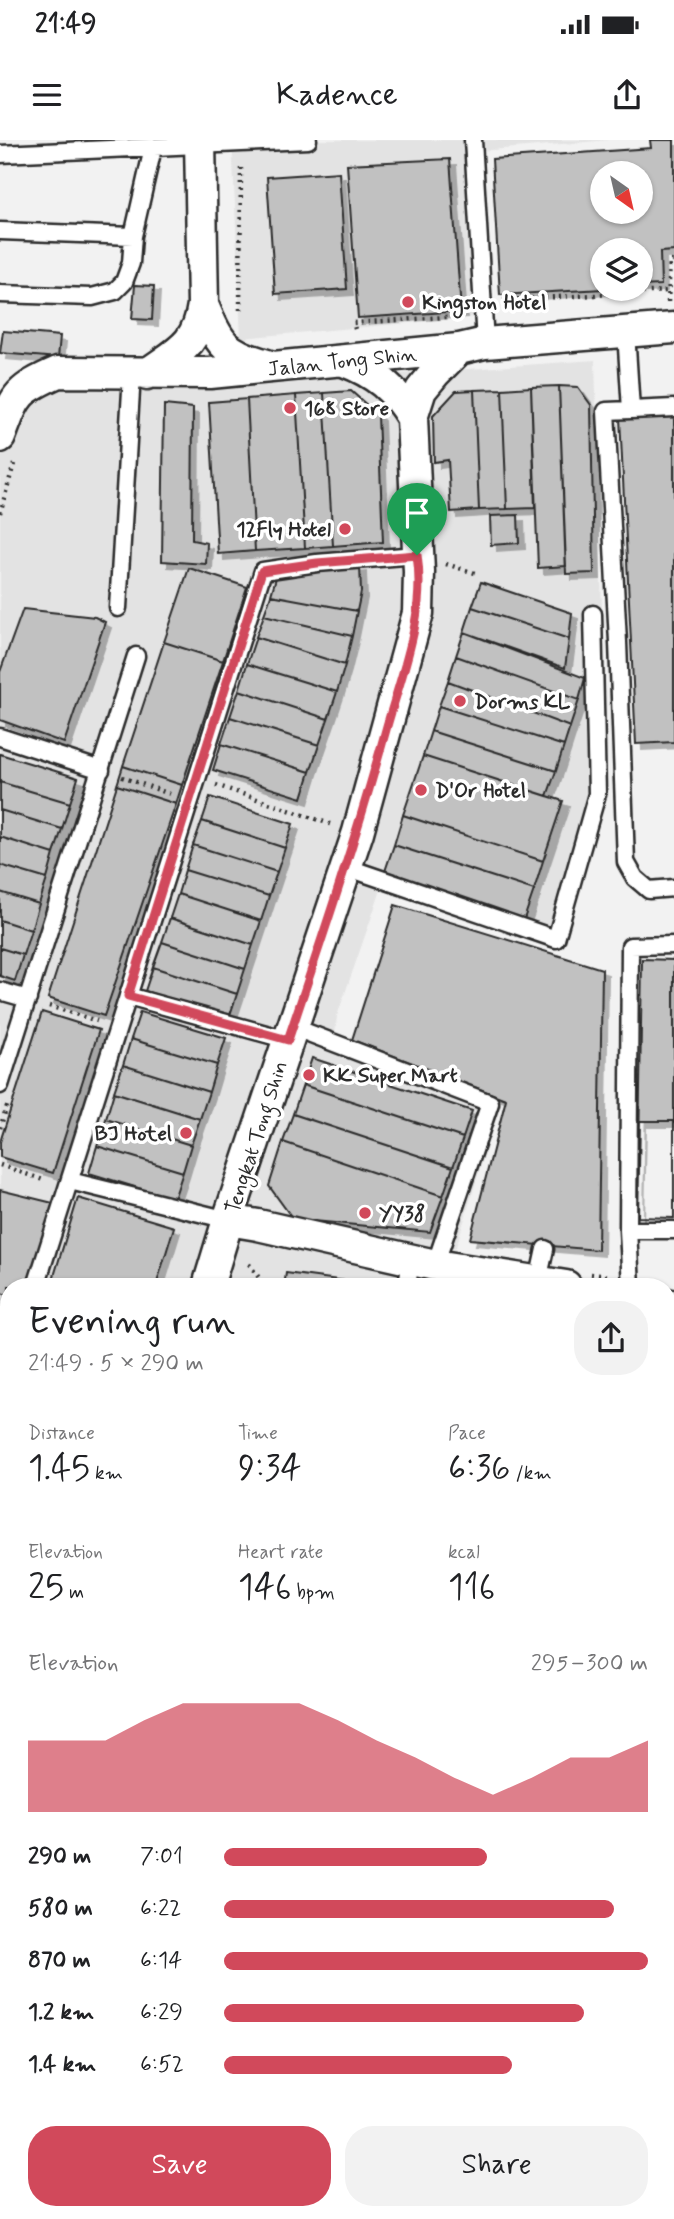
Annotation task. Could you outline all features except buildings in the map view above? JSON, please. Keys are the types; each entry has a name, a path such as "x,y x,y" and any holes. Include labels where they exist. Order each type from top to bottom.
{"street":[{"path":"140,374 178,352 200,326 203,305 200,143"},
{"path":"203,305 224,345 240,358 275,367"},
{"name":"Jalan Tong Shin","path":"9,445 16,397 35,382 58,372 210,373 275,367 343,348 477,327 626,332 672,328"},
{"name":"Tengkat Tong Shin","path":"210,1278 358,832 418,613 420,591 431,559 412,418 421,390 477,327"},
{"path":"343,348 400,398 412,418"},
{"path":"228,1220 258,1225 418,1270 495,1278"}],"lane":[{"path":"0,155 153,148 200,143 241,144 308,140"},
{"path":"472,140 477,327"},
{"path":"0,294 92,297 115,291 124,282 131,263 133,236 153,148"},
{"path":"0,231 133,236"},
{"path":"626,332 631,410"},
{"path":"118,608 140,374"},
{"path":"674,408 606,411 626,862 635,878 649,890 674,888"},
{"path":"39,1278 262,571 317,563 431,559"},
{"path":"346,867 556,939 597,794 593,614"},
{"path":"0,1085 136,656"},
{"path":"0,737 102,770"},
{"path":"631,1278 628,1230 630,946 674,946"},
{"path":"0,991 28,999"},
{"path":"128,996 291,1033 490,1104 418,1270"},
{"path":"68,1185 228,1220"},
{"path":"628,1230 674,1230"},
{"path":"545,1249 551,1278"}],"path":[{"path":"240,320 241,144"},
{"path":"672,328 668,291 670,261 674,261"},
{"path":"343,348 356,332 353,323 477,327 668,291"},
{"path":"0,513 9,445"},
{"path":"431,559 478,574"},
{"path":"102,770 190,800"},
{"path":"197,779 358,832"},
{"path":"28,999 118,1027"},
{"path":"0,1165 68,1185"},
{"path":"249,1264 259,1278"}],"shaded area":[{"path":"232,140 609,140 479,151 487,316 241,338"},
{"path":"595,360 607,796 561,945 381,890 337,1016 335,1035 500,1103 456,1247 423,1278 0,1278 0,411 8,387 197,388"}],"place":[{"name":"Kingston Hotel","path":"408,302"},
{"name":"168 Store","path":"290,408"},
{"name":"12Fly Hotel","path":"345,529"},
{"name":"Dorms KL","path":"460,701"},
{"name":"D'Or Hotel","path":"421,790"},
{"name":"KK Super Mart","path":"309,1075"},
{"name":"BJ Hotel","path":"186,1133"},
{"name":"YY38","path":"365,1213"}],"route":[{"path":"417,555 420,591 414,631 358,832 288,1040 128,996 262,571 317,563 417,555"}]}
